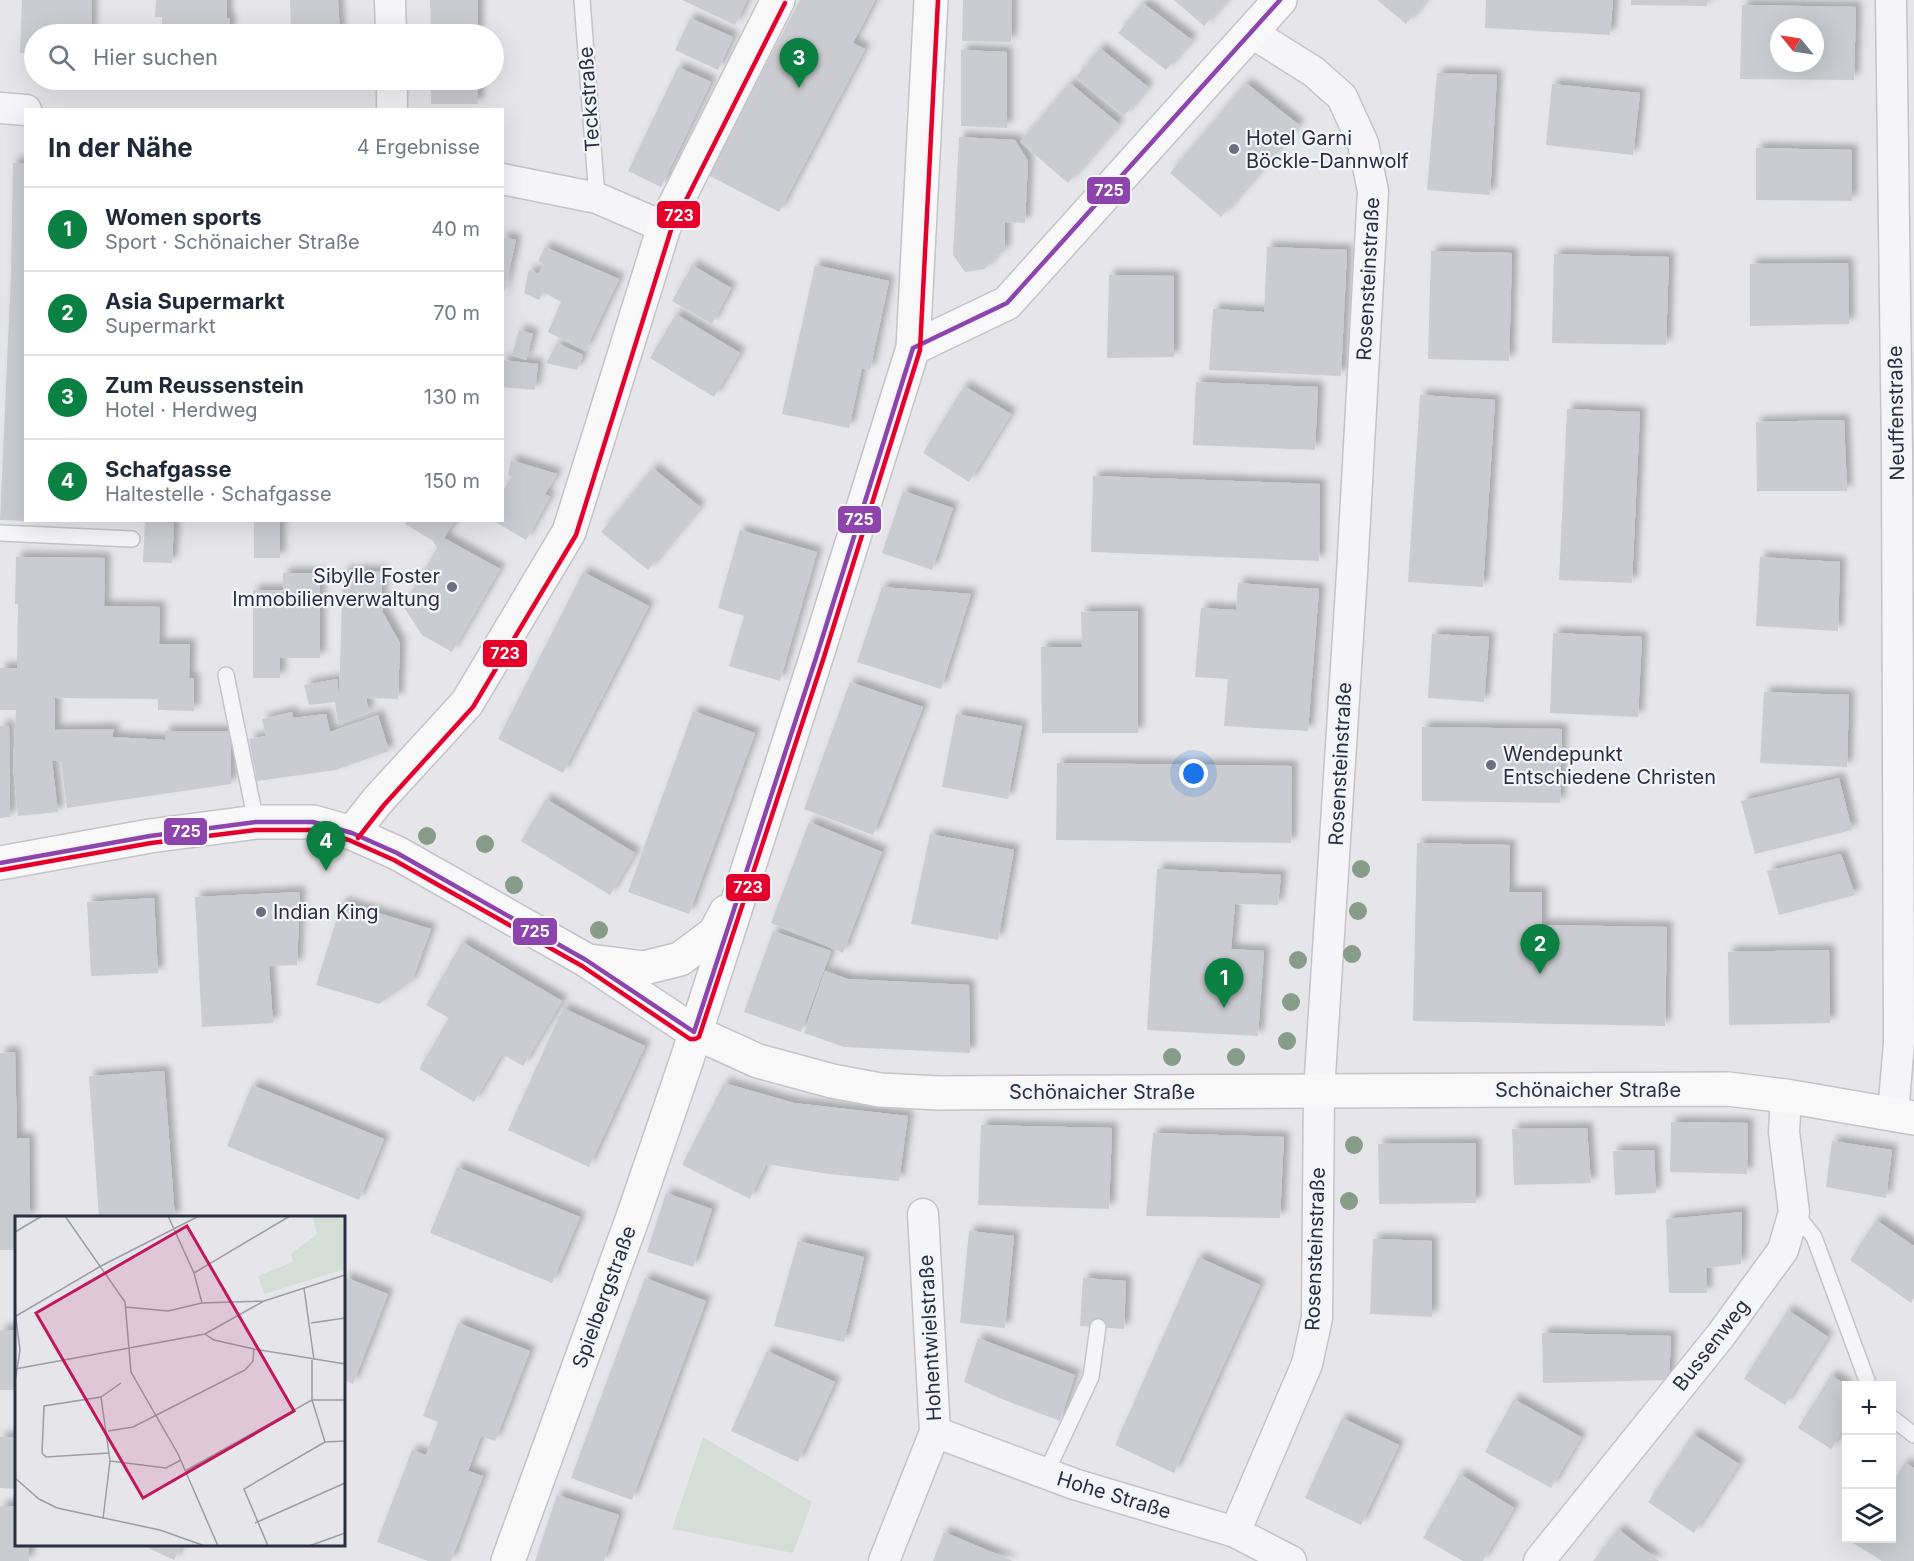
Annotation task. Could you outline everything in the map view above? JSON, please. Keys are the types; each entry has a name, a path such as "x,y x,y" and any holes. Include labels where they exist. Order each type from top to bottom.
{"street":[{"path":"390,0 391,24"},
{"path":"352,833 378,800 466,704 569,532 664,227 778,0"},
{"path":"586,960 644,968 680,959 715,933 745,876 913,348 931,0"},
{"path":"913,348 1007,303 1280,0"},
{"name":"Neuffenstraße","path":"1891,0 1897,464 1899,1031 1903,1116"},
{"name":"Rosensteinstraße","path":"1235,1532 1307,1364 1317,1318 1319,1091 1353,561 1373,191 1363,142 1342,97 1314,72 1252,33"},
{"path":"392,90 392,108"},
{"path":"0,108 24,110"},
{"path":"504,179 597,198 664,227"},
{"name":"Schönaicher Straße","path":"0,863 150,836 256,822 313,822 352,833 397,853 586,960 694,1032 759,1060 832,1081 880,1090 939,1093 1728,1089 1786,1096 1903,1116"},
{"name":"Spielbergstraße","path":"508,1561 633,1217 688,1056 745,876"},
{"name":"Bussenweg","path":"1539,1561 1728,1325 1783,1250 1794,1212 1784,1132 1786,1096"},
{"name":"Hohentwielstraße","path":"884,1561 935,1432 923,1214"},
{"name":"Hohe Straße","path":"935,1432 1074,1484 1235,1532 1291,1561"}],"lane":[{"name":"Teckstraße","path":"582,0 597,198"},
{"path":"0,533 132,539"},
{"path":"226,675 256,822"},
{"path":"1794,1212 1814,1236 1867,1381"},
{"path":"1046,1473 1091,1377 1098,1327"},
{"path":"1896,1421 1914,1435"}],"shaded area":[{"path":"703,1437 812,1502 793,1553 672,1529"}],"building":[{"path":"22,0 92,0 91,24 24,24 24,53 20,53"},
{"path":"156,0 227,0 227,18 230,19 230,24 162,24 162,17 155,17"},
{"path":"290,0 338,0 339,24 291,24"},
{"path":"430,0 478,0 478,24 431,24"},
{"path":"682,0 747,0 735,25"},
{"path":"800,0 875,0 853,43 865,49 779,212 708,175"},
{"path":"963,0 1012,0 1011,42 962,41"},
{"path":"1174,0 1227,0 1204,26"},
{"path":"1377,0 1426,0 1406,24"},
{"path":"1486,0 1613,0 1610,35 1485,28"},
{"path":"1631,0 1708,0 1707,6 1631,5"},
{"path":"1143,3 1192,40 1166,70 1118,33"},
{"path":"1742,5 1856,7 1854,80 1740,79"},
{"path":"690,18 733,37 718,70 675,50"},
{"path":"1100,48 1148,87 1124,116 1076,77"},
{"path":"961,50 1007,52 1007,128 961,126"},
{"path":"678,67 711,82 661,187 628,171"},
{"path":"1437,73 1497,75 1490,195 1427,190"},
{"path":"1070,83 1119,124 1068,183 1020,142"},
{"name":"Hotel Garni Böckle-Dannwolf","path":"1246,83 1299,125 1221,217 1170,173"},
{"path":"1552,84 1640,93 1633,155 1546,145"},
{"path":"431,90 478,90 478,104 431,104"},
{"path":"959,137 1015,140 1028,161 1025,223 1005,222 1005,250 996,256 985,269 965,272 953,255"},
{"path":"1756,148 1852,150 1852,201 1756,200"},
{"path":"13,163 24,163 24,521 0,520 11,274"},
{"path":"504,237 516,240 504,293"},
{"path":"545,247 619,279 585,351 548,332 561,302 543,292 539,300 524,293 529,269 538,274 544,265 538,261"},
{"path":"1267,247 1347,250 1341,376 1209,370 1213,309 1264,312"},
{"path":"1431,251 1512,253 1509,361 1428,359"},
{"path":"1554,254 1669,257 1666,345 1552,343"},
{"path":"1848,263 1849,324 1750,326 1750,264"},
{"path":"692,265 731,288 712,324 672,301"},
{"path":"815,265 889,281 870,370 862,368 849,428 782,414"},
{"path":"1109,275 1174,276 1174,357 1107,358"},
{"path":"676,314 740,353 714,397 650,358"},
{"path":"519,330 533,334 526,360 512,355"},
{"path":"557,343 583,355 577,370 546,363"},
{"path":"504,360 538,364 535,390 504,387"},
{"path":"1196,382 1318,387 1315,450 1193,445"},
{"path":"964,386 1011,414 969,482 923,453"},
{"path":"1420,395 1495,400 1483,587 1408,582"},
{"path":"1567,409 1640,412 1632,583 1559,580"},
{"path":"1844,420 1847,491 1757,491 1756,422"},
{"path":"511,460 557,474 545,494 550,497 526,540 495,522 504,522 504,489 512,477 508,475"},
{"path":"653,468 700,507 648,570 601,532"},
{"path":"1093,476 1320,484 1319,561 1091,552"},
{"path":"903,491 953,508 932,570 882,553"},
{"path":"145,522 174,523 172,563 143,562"},
{"path":"254,522 280,522 280,558 254,558"},
{"name":"Sibylle Foster Immobilienverwaltung","path":"406,522 454,522 444,538 500,569 452,652 422,635 403,606 437,548 433,541 405,524"},
{"path":"740,530 817,552 780,681 729,666 744,616 718,608"},
{"path":"16,557 105,558 104,606 160,607 159,644 190,644 189,678 194,678 194,711 158,710 158,699 55,698 55,730 114,729 112,737 165,740 165,731 230,731 231,784 67,808 61,761 52,761 58,812 18,816 13,765 16,710 0,710 0,668 17,668"},
{"path":"1760,557 1840,562 1838,631 1756,626"},
{"path":"343,571 381,571 383,613 400,643 398,699 366,698 369,712 338,724 335,702 309,705 304,685 337,679 339,697"},
{"path":"583,572 649,606 563,773 498,739"},
{"path":"283,573 320,573 320,658 280,658 280,678 253,678 253,590 283,590"},
{"path":"1238,583 1319,589 1308,731 1224,726 1228,679 1195,677 1201,608 1236,610"},
{"path":"882,587 971,594 941,689 857,662"},
{"path":"1138,611 1138,733 1042,733 1041,647 1082,647 1081,612"},
{"path":"1553,633 1642,637 1638,717 1550,713"},
{"path":"1432,634 1489,637 1484,702 1428,698"},
{"path":"850,682 923,707 873,835 804,809"},
{"path":"1764,692 1849,695 1847,767 1760,763"},
{"path":"693,711 755,733 689,914 628,892"},
{"path":"292,712 293,718 326,714 330,732 378,715 389,751 336,770 257,781 249,739 266,736 262,719"},
{"path":"956,714 1022,726 1008,799 942,787"},
{"path":"0,726 9,726 10,817 0,818"},
{"name":"Wendepunkt Entschiedene Christen","path":"1422,727 1562,729 1560,803 1422,801"},
{"path":"1057,763 1292,766 1291,843 1056,840"},
{"path":"1839,778 1852,830 1755,854 1741,801"},
{"path":"546,799 635,853 610,895 521,841"},
{"path":"809,822 882,852 843,953 771,923"},
{"path":"930,834 1014,850 998,940 911,924"},
{"path":"1417,843 1510,845 1509,892 1542,892 1542,925 1667,927 1665,1026 1413,1021"},
{"path":"1841,854 1855,895 1779,915 1767,871"},
{"path":"1157,869 1281,875 1278,905 1235,904 1231,949 1264,951 1258,1036 1147,1030"},
{"path":"300,892 297,965 269,966 273,1023 202,1027 195,897"},
{"path":"154,898 158,973 91,976 87,902"},
{"path":"342,902 431,929 412,981 379,1004 316,985"},
{"path":"773,931 831,951 801,1032 744,1012"},
{"path":"462,942 562,1001 523,1066 502,1054 474,1102 419,1069 449,1018 426,1005"},
{"path":"1829,950 1830,1023 1729,1025 1728,952"},
{"path":"825,971 848,979 969,985 970,1053 844,1047 804,1033"},
{"path":"563,1008 645,1046 589,1167 508,1130"},
{"path":"15,1052 17,1138 29,1138 30,1216 15,1216 15,1250 0,1250 0,1053"},
{"path":"164,1071 175,1216 99,1216 89,1076"},
{"path":"724,1083 794,1103 908,1116 899,1181 829,1174 766,1164 750,1199 682,1165"},
{"path":"252,1085 384,1139 359,1200 227,1146"},
{"path":"1671,1122 1748,1123 1747,1174 1670,1172"},
{"path":"981,1125 1112,1128 1109,1209 978,1205"},
{"path":"1587,1128 1591,1183 1514,1185 1512,1129"},
{"path":"1153,1133 1284,1137 1280,1218 1146,1216"},
{"path":"1832,1141 1892,1150 1886,1198 1826,1187"},
{"path":"1476,1143 1476,1203 1379,1204 1378,1144"},
{"path":"1654,1150 1656,1193 1615,1195 1613,1151"},
{"path":"457,1167 580,1217 552,1283 430,1233"},
{"path":"666,1193 712,1209 693,1267 647,1252"},
{"path":"1742,1212 1741,1264 1706,1268 1707,1293 1669,1293 1666,1219"},
{"path":"1876,1220 1914,1246 1914,1298 1911,1303 1850,1260"},
{"path":"969,1231 1014,1236 1005,1328 960,1323"},
{"path":"1373,1239 1432,1241 1432,1317 1370,1314"},
{"path":"798,1241 864,1257 844,1342 774,1326"},
{"path":"1198,1257 1260,1285 1174,1473 1115,1445"},
{"path":"345,1277 388,1294 353,1384 345,1380"},
{"path":"645,1278 706,1301 632,1500 571,1478"},
{"path":"1083,1278 1126,1281 1124,1329 1080,1326"},
{"path":"1788,1310 1828,1337 1785,1405 1744,1379"},
{"path":"458,1323 530,1351 495,1441 481,1436 468,1471 483,1476 451,1561 428,1561 377,1542 412,1450 426,1455 438,1422 423,1416"},
{"path":"0,1330 15,1330 15,1390 0,1390"},
{"path":"1542,1333 1671,1336 1669,1380 1543,1383"},
{"path":"978,1338 1075,1375 1060,1421 964,1382"},
{"path":"767,1351 835,1382 798,1462 731,1431"},
{"path":"1831,1375 1842,1382 1842,1431 1831,1449 1798,1428"},
{"path":"1514,1399 1581,1437 1551,1488 1485,1452"},
{"path":"1342,1418 1399,1445 1361,1525 1305,1498"},
{"path":"1693,1434 1739,1464 1694,1533 1648,1502"},
{"path":"0,1437 15,1437 15,1489 0,1488"},
{"path":"1905,1463 1914,1468 1914,1561 1882,1561 1853,1543 1896,1543 1896,1478"},
{"path":"1460,1474 1514,1508 1483,1561 1463,1561 1423,1538"},
{"path":"557,1495 619,1515 604,1561 535,1561"},
{"path":"0,1506 15,1506 15,1546 29,1546 29,1561 0,1561"},
{"path":"1618,1529 1659,1561 1593,1561"},
{"path":"944,1532 1013,1561 933,1561"},
{"path":"144,1546 181,1546 174,1560"}],"transit line":[{"name":"723","path":"1,870 151,843 256,830 312,830 349,840 394,860 582,966 690,1039 699,1037 823,660 920,350 938,0"},
{"name":"725","path":"913,348 1007,303 1280,0"},
{"name":"723","path":"358,838 384,805 473,707 576,535 671,230 785,3"},
{"name":"725","path":"694,1032 816,658 913,348"},
{"name":"725","path":"0,863 150,836 256,822 313,822 352,833 397,853 586,960 694,1032"}],"place":[{"name":"Zum Reussenstein","path":"799,88"},
{"name":"Hotel Garni Böckle-Dannwolf","path":"1234,149"},
{"name":"Sibylle Foster Immobilienverwaltung","path":"452,587"},
{"name":"Wendepunkt Entschiedene Christen","path":"1491,765"},
{"name":"Schafgasse","path":"326,871"},
{"name":"Indian King","path":"261,912"},
{"name":"Asia Supermarkt","path":"1540,974"},
{"name":"Women sports","path":"1224,1008"}]}
